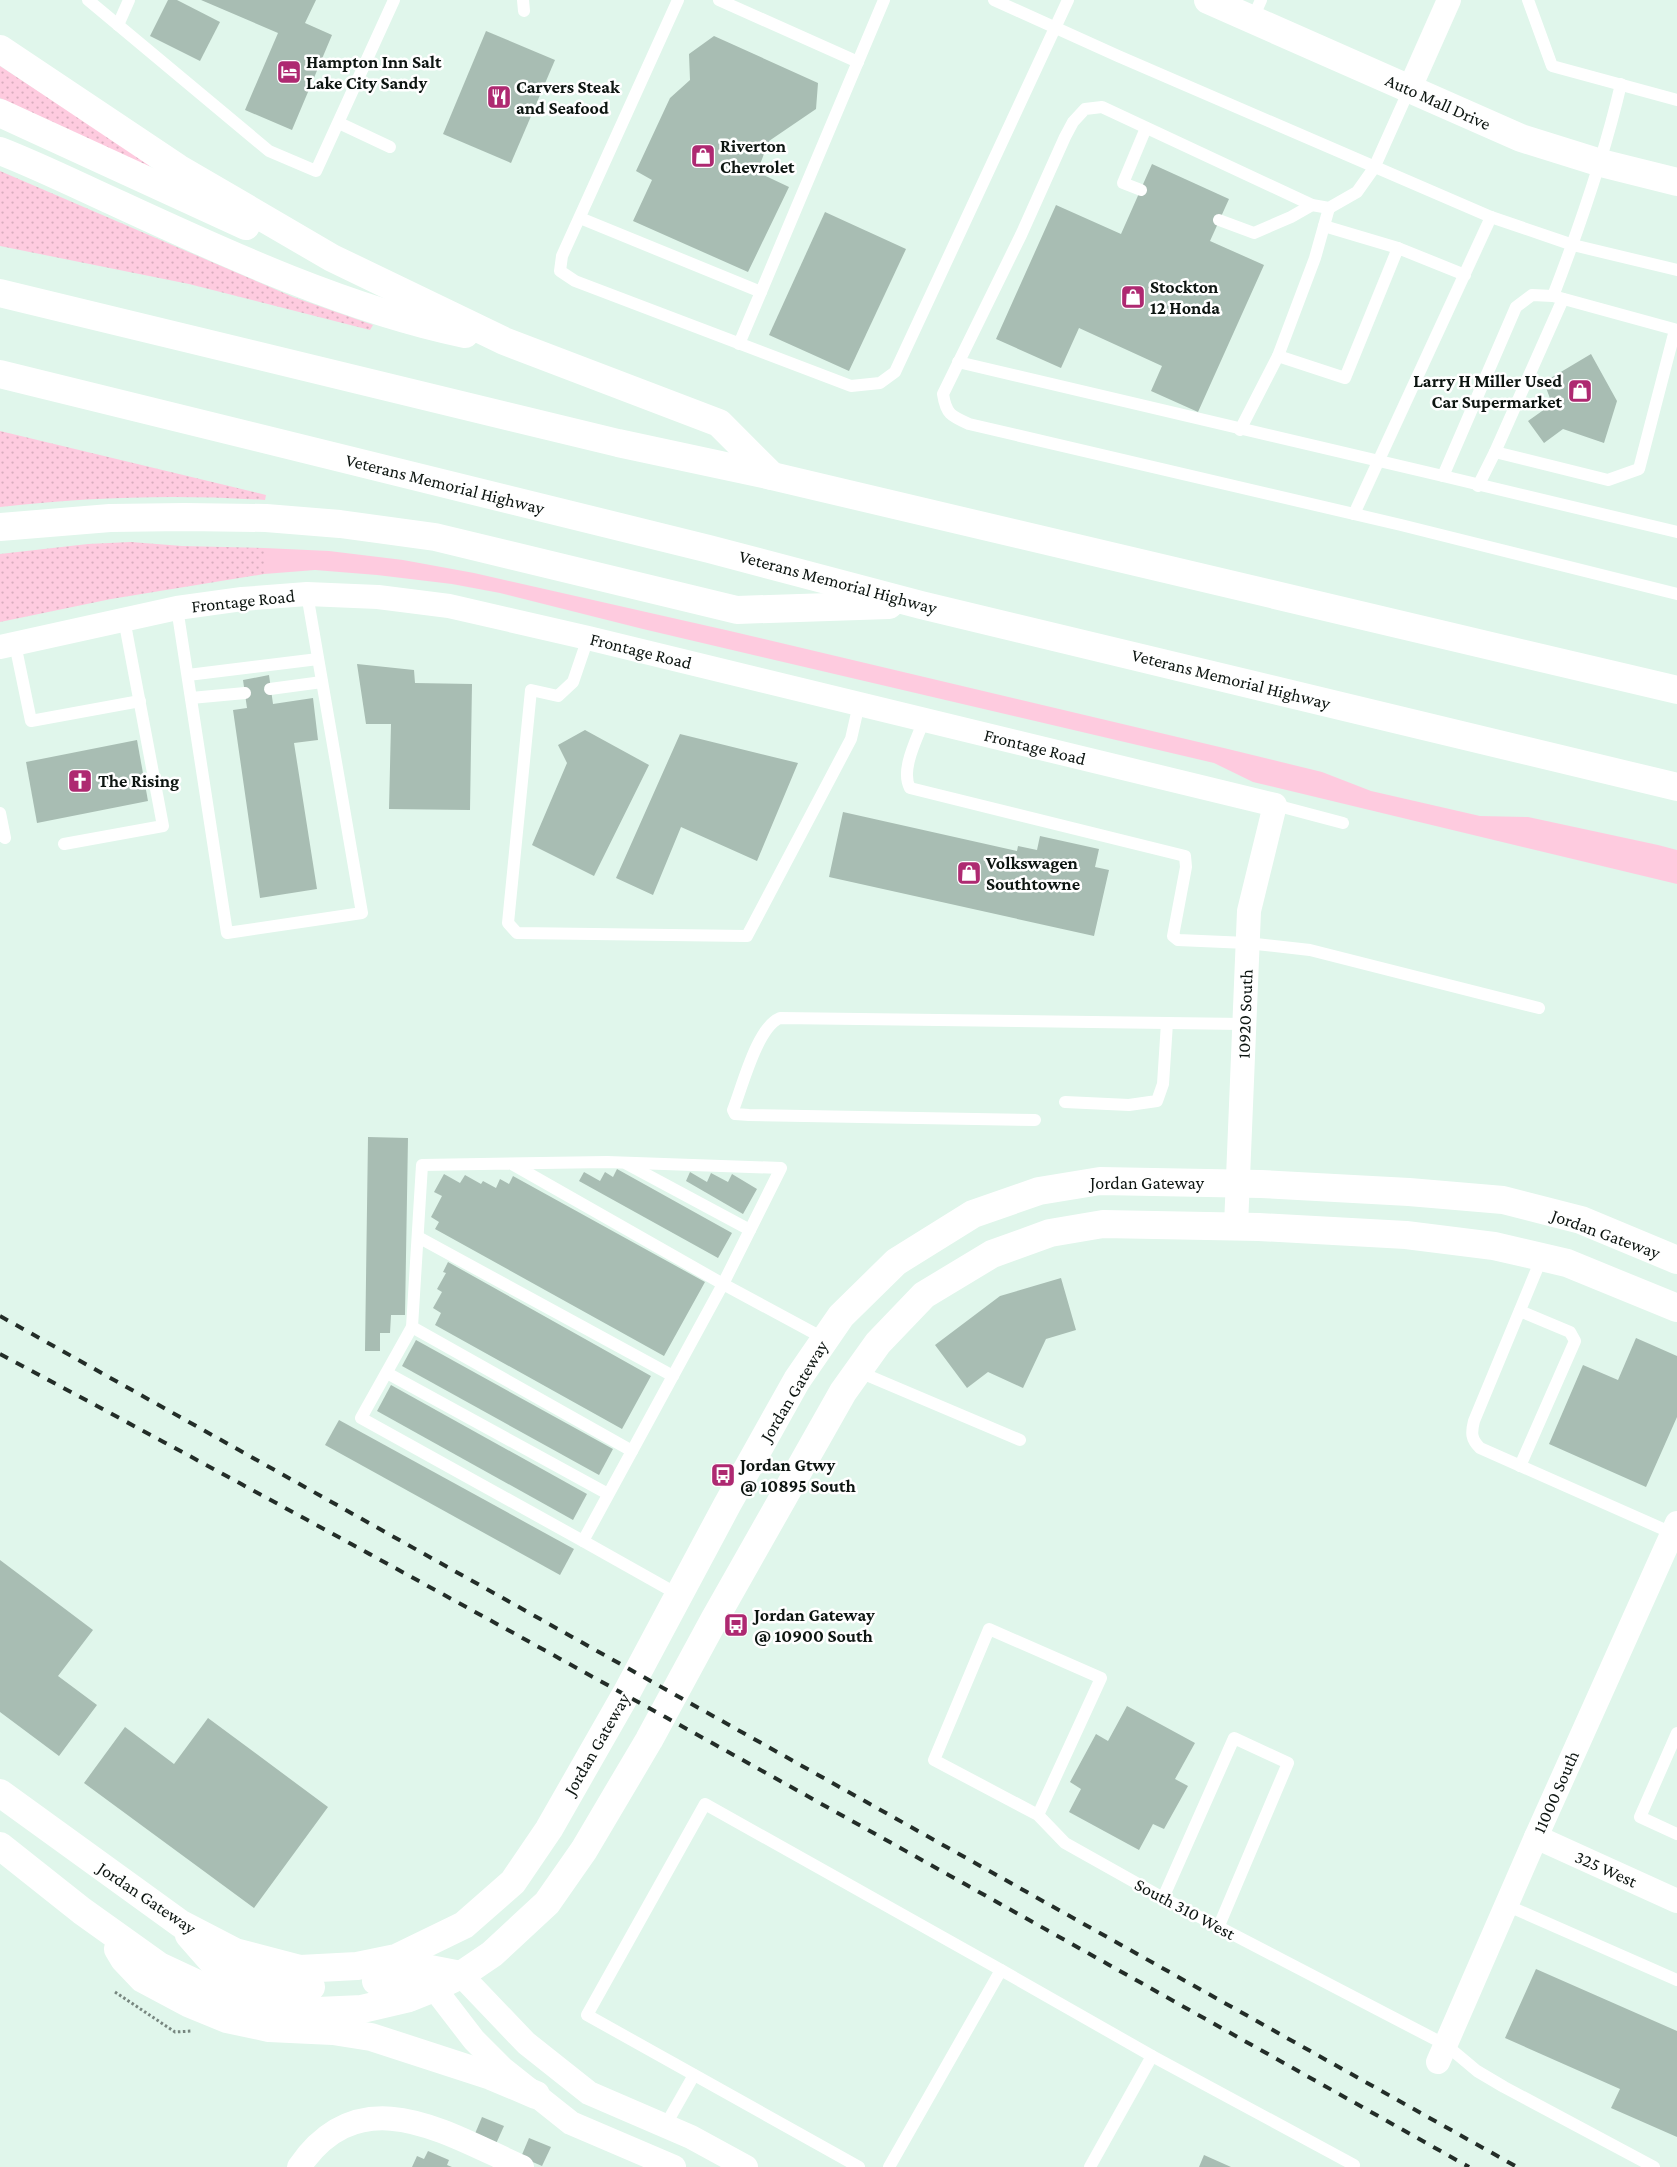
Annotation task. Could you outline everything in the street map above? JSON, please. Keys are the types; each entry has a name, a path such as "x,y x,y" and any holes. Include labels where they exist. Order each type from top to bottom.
{"main road":[{"name":"Auto Mall Drive","path":"1208,0 1256,10 1409,90 1521,138 1600,163 1677,182"},
{"path":"0,49 178,168 332,258 504,341 719,423 772,476"},
{"path":"0,113 276,240 332,258"},
{"path":"0,151 190,237 300,282 435,327 504,341"},
{"path":"0,293 618,443 772,476 1677,690"},
{"name":"Veterans Memorial Highway","path":"0,374 709,549 921,604 1677,787"},
{"path":"0,526 110,518 185,517 296,520 435,536 737,610 921,604"},
{"name":"Jordan Gateway","path":"0,1792 180,1924 234,1952 300,1969 357,1966 396,1958 464,1925 512,1882 540,1842 621,1702 798,1380 825,1339 841,1316 896,1262 973,1214 1040,1191 1100,1181 1238,1184 1409,1192 1503,1200 1580,1220 1677,1260"},
{"path":"0,1846 106,1928 159,1966 219,1994 296,2012 362,2010 409,1998 492,1954 547,1903 584,1850 650,1740 714,1620 843,1392 857,1371 878,1343 924,1295 992,1254 1050,1233 1103,1224 1236,1226 1406,1235 1494,1246 1567,1263 1677,1308"},
{"path":"445,1978 445,1956 494,1918 530,1884 540,1842"},
{"path":"180,1924 218,1968 256,1979 310,1987 373,1982 409,1972 430,1970 445,1978"},
{"path":"106,1928 124,1959 143,1979 188,2003 227,2019 269,2028 333,2031 371,2037 491,2076 536,2095"}],"street":[{"path":"1409,90 1449,0"},
{"name":"Frontage Road","path":"7,646 177,608 242,599 307,594 378,597 448,606 588,638 1275,805"},
{"name":"10920 South","path":"1236,1226 1249,911 1275,805"},
{"name":"11000 South","path":"1442,2054 1536,1837 1675,1528"},
{"name":"325 West","path":"1536,1837 1677,1901"},
{"path":"445,1978 474,2040 504,2069 571,2123 674,2167"},
{"path":"445,1978 589,2093 691,2137 746,2167"},
{"path":"299,2167 311,2149 335,2131 363,2119 394,2117 425,2124 522,2167"}],"lane":[{"path":"88,0 269,151 316,171 394,0"},
{"path":"118,25 129,0"},
{"path":"678,0 562,256 560,271 575,281 851,386 880,383 895,372 1068,0"},
{"path":"719,0 858,62"},
{"path":"739,344 884,0"},
{"path":"994,0 1374,168 1491,217 1573,245 1677,270"},
{"path":"1528,0 1552,66 1677,100"},
{"path":"1478,486 1558,298 1600,163 1621,84"},
{"path":"1409,90 1374,168 1357,192 1329,208 1312,205 1102,108 1085,109 1073,122 1021,235 943,394 946,409 955,418 969,424 1354,514 1677,594"},
{"path":"339,123 390,147"},
{"path":"1141,190 1123,183 1146,128"},
{"path":"1219,220 1254,233 1291,218 1312,205"},
{"path":"1240,430 1278,356 1315,258 1329,208"},
{"path":"1354,514 1491,217"},
{"path":"580,218 761,292"},
{"path":"1324,226 1398,248 1465,274"},
{"path":"1278,356 1345,378 1398,248"},
{"path":"1443,476 1516,307 1532,295 1558,298 1676,330 1673,355 1639,469 1608,480 1494,452"},
{"path":"958,362 1677,532"},
{"path":"177,608 227,933 362,913 307,594"},
{"path":"64,844 163,826 124,619"},
{"path":"588,638 573,682 558,696 532,690 508,923 517,933 746,936 851,739 859,704"},
{"path":"7,646 31,721 140,701"},
{"path":"188,675 318,659"},
{"path":"270,689 322,682"},
{"path":"191,698 244,692"},
{"path":"924,720 907,769 906,780 910,788 1185,856 1186,867 1172,936 1178,940 1247,943 1310,950 1539,1008"},
{"path":"1275,805 1343,823"},
{"path":"0,813 5,838"},
{"path":"1035,1120 749,1115 735,1114 733,1110 762,1034 773,1021 780,1018 1244,1024"},
{"path":"1065,1102 1129,1105 1157,1101 1163,1084 1167,1023"},
{"path":"622,1162 750,1230"},
{"path":"583,1541 723,1284 781,1168 622,1162 422,1165 412,1327 361,1418 679,1595"},
{"path":"512,1164 723,1284 825,1339"},
{"path":"418,1237 672,1376"},
{"path":"1542,1257 1471,1433 1473,1441 1480,1448 1520,1466 1675,1528"},
{"path":"1520,1311 1570,1332 1575,1341 1520,1466"},
{"path":"412,1327 632,1451"},
{"path":"857,1371 1020,1440"},
{"path":"387,1373 608,1494"},
{"name":"South 310 West","path":"1038,1814 1101,1678 989,1629 934,1760 1038,1814 1065,1843 1442,2054 1478,2071 1504,2087 1654,2167"},
{"path":"1677,1733 1640,1817 1677,1834"},
{"path":"1163,1898 1234,1738 1288,1763 1218,1928"},
{"path":"859,2167 588,2015 705,1804 1152,2056 1354,2165"},
{"path":"1506,1905 1677,1980"},
{"path":"889,2167 1001,1970"},
{"path":"1090,2167 1152,2056"},
{"path":"665,2126 694,2075"}],"shaded area":[{"path":"0,66 150,164 149,167 0,98"},
{"path":"0,171 293,297 373,325 370,330 189,284 0,246"},
{"path":"0,431 266,495 265,500 166,497 66,501 0,507"},
{"path":"131,542 182,546 264,548 264,574 111,599 0,622 0,554 88,544"},
{"path":"264,548 329,551 403,560 474,573 730,631 1228,749 1322,772 1371,791 1480,816 1528,817 1658,845 1677,850 1677,884 1253,782 1214,763 643,629 500,593 452,584 315,570 264,574"}],"building":[{"path":"168,0 177,0 220,22 200,61 150,36"},
{"name":"Hampton Inn Salt Lake City Sandy","path":"201,0 316,0 305,23 332,35 292,130 245,110 278,33"},
{"name":"Carvers Steak and Seafood","path":"486,31 555,60 511,163 443,134"},
{"name":"Riverton Chevrolet","path":"714,36 818,83 816,109 769,141 757,172 789,187 748,272 633,221 652,180 636,171 670,98 690,80 689,54"},
{"name":"Stockton 12 Honda","path":"1152,164 1229,199 1210,241 1264,265 1198,412 1151,391 1162,366 1079,328 1061,368 996,339 1056,205 1121,234"},
{"path":"825,212 906,249 849,371 769,335"},
{"name":"Larry H Miller Used Car Supermarket","path":"1591,354 1617,401 1604,443 1563,429 1544,443 1528,421 1552,404 1544,382"},
{"path":"357,664 414,670 415,683 472,684 470,810 389,809 391,724 366,724"},
{"path":"269,675 273,704 313,698 318,740 294,743 317,889 260,898 233,710 247,708 243,680"},
{"path":"585,730 649,765 594,876 532,845 567,763 558,745"},
{"path":"680,734 798,763 757,861 681,827 653,895 616,878"},
{"path":"137,740 148,801 37,823 26,762"},
{"name":"Volkswagen Southtowne","path":"843,812 1017,851 1018,846 1037,850 1040,836 1099,849 1095,867 1109,870 1094,936 829,877"},
{"path":"368,1137 408,1138 405,1315 391,1315 390,1333 380,1333 380,1351 365,1351"},
{"path":"617,1169 732,1233 718,1258 579,1181 584,1172 600,1181 605,1172 613,1177"},
{"path":"690,1172 707,1182 711,1173 728,1182 732,1174 757,1189 743,1214 686,1181"},
{"path":"444,1174 460,1183 465,1175 481,1184 483,1181 496,1188 500,1179 509,1184 513,1176 705,1282 664,1356 435,1229 439,1222 431,1217 442,1196 434,1192"},
{"path":"448,1262 651,1376 622,1429 435,1325 441,1313 433,1308 442,1292 437,1289 446,1273 443,1272"},
{"path":"1061,1278 1076,1330 1046,1339 1023,1388 988,1372 967,1388 935,1345 1000,1296"},
{"path":"1636,1338 1677,1356 1677,1417 1646,1487 1549,1444 1583,1365 1618,1380"},
{"path":"416,1340 613,1449 599,1475 402,1366"},
{"path":"391,1385 587,1494 573,1520 377,1411"},
{"path":"339,1420 574,1549 560,1575 325,1445"},
{"path":"0,1560 93,1630 58,1676 97,1705 59,1756 0,1712"},
{"path":"1127,1706 1195,1743 1175,1779 1188,1786 1164,1829 1153,1824 1139,1850 1069,1812 1081,1789 1070,1782 1096,1734 1108,1741"},
{"path":"208,1718 328,1807 254,1908 84,1783 125,1727 174,1764"},
{"path":"1536,1969 1677,2031 1677,2137 1611,2108 1620,2089 1505,2038"},
{"path":"482,2117 504,2126 495,2146 474,2136"},
{"path":"529,2138 551,2147 542,2166 521,2157"},
{"path":"428,2151 449,2160 447,2165 452,2167 412,2167 417,2156 424,2159"},
{"path":"1204,2155 1231,2167 1199,2167"}],"railway":[{"path":"0,1316 1517,2167"},
{"path":"0,1354 553,1655 1469,2167"}],"place":[{"name":"Hampton Inn Salt Lake City Sandy","path":"289,72"},
{"name":"Carvers Steak and Seafood","path":"499,97"},
{"name":"Riverton Chevrolet","path":"703,156"},
{"name":"Stockton 12 Honda","path":"1133,297"},
{"name":"Larry H Miller Used Car Supermarket","path":"1580,391"},
{"name":"The Rising","path":"80,781"},
{"name":"Volkswagen Southtowne","path":"969,873"},
{"name":"Jordan Gtwy @ 10895 South","path":"723,1475"},
{"name":"Jordan Gateway @ 10900 South","path":"736,1625"}]}
